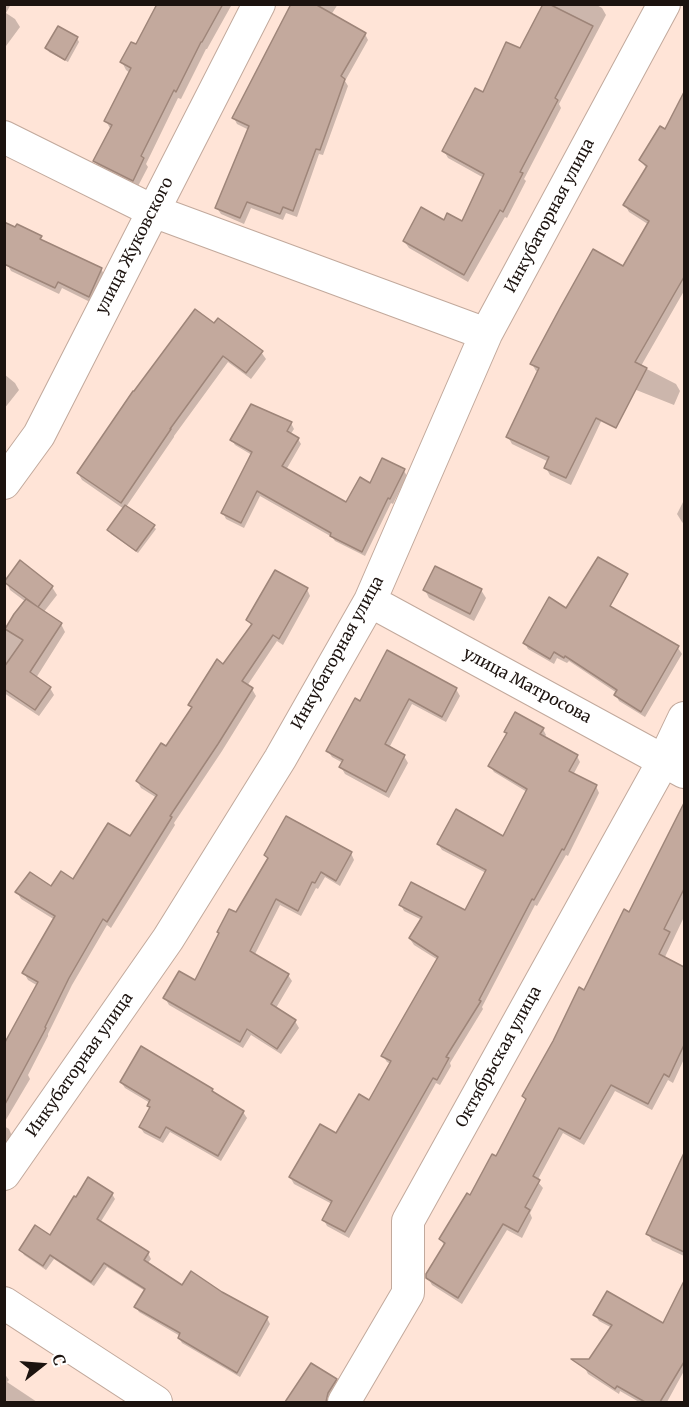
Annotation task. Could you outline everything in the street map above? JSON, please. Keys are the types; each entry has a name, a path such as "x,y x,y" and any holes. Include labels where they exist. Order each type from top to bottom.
{"street":[{"name":"улица Жуковского","path":"4,483 39,435 258,4"},
{"name":"Инкубаторная улица","path":"4,1174 168,939 279,759 370,601 486,334 664,4"},
{"path":"4,137 153,211 486,334"},
{"name":"улица Матросова","path":"370,601 674,766"},
{"name":"Октябрьская улица","path":"344,1402 408,1293 408,1221 674,766 684,718"},
{"path":"4,1303 156,1402"}],"building":[{"path":"157,4 223,4 176,92 174,90 141,156 144,158 133,181 93,161 112,125 104,121 131,68 120,62 131,42 136,44"},
{"path":"291,4 315,4 366,33 341,76 345,79 320,150 316,149 293,211 283,207 280,214 247,202 240,218 215,208 249,126 232,118"},
{"path":"543,4 549,4 593,26 555,98 558,100 520,172 523,173 503,212 500,210 464,275 403,241 421,207 444,220 447,213 462,221 484,174 442,151 475,88 483,92 506,42 520,48"},
{"path":"58,26 78,37 65,60 45,48"},
{"path":"684,92 684,277 635,362 647,368 616,428 596,418 566,478 544,468 549,457 506,437 539,368 530,364 593,249 623,266 649,221 623,205 647,166 639,160 660,126 665,129"},
{"path":"4,222 15,227 17,224 42,236 40,239 102,268 89,297 58,282 55,288 4,264"},
{"path":"195,309 214,323 218,318 263,351 246,373 223,356 170,429 121,503 77,473 133,391"},
{"path":"251,404 292,422 287,431 299,438 282,466 346,502 360,477 370,483 382,458 405,469 362,552 330,536 331,533 257,491 241,523 221,513 252,452 230,440"},
{"path":"125,505 155,525 136,551 107,530"},
{"path":"598,557 628,574 610,606 679,646 641,712 614,695 617,690 565,656 564,658 554,652 550,659 523,643 549,597 566,608"},
{"path":"20,560 53,586 38,607 4,582"},
{"path":"435,566 482,589 470,614 423,590"},
{"path":"275,570 308,588 279,639 273,635 242,681 253,688 170,816 172,817 107,922 103,919 69,978 46,1028 4,1106 4,1044 38,982 22,973 55,916 15,892 30,872 51,886 61,871 73,879 108,823 130,836 157,795 136,781 161,743 166,746 192,707 188,705 217,659 223,664 252,624 246,620"},
{"path":"26,599 62,623 30,672 51,687 35,710 4,689 4,667 23,640 5,629"},
{"path":"387,650 457,688 442,717 409,699 385,744 405,755 386,792 339,767 343,760 326,751 355,698 360,701"},
{"path":"515,712 544,728 540,734 578,755 569,771 597,785 564,850 562,849 534,900 532,899 479,1000 481,1001 446,1057 449,1058 437,1080 433,1078 345,1232 322,1220 332,1201 289,1177 320,1124 336,1133 359,1094 369,1100 391,1061 381,1056 438,957 409,938 422,917 399,905 411,882 465,910 486,870 437,844 456,809 503,836 527,789 488,766 507,733 504,732"},
{"path":"684,803 684,889 664,929 670,932 659,954 684,967 684,1045 669,1077 664,1074 648,1104 611,1085 580,1139 559,1128 533,1176 540,1180 525,1207 530,1210 518,1232 503,1224 458,1298 426,1278 426,1274 445,1243 439,1239 467,1193 470,1195 492,1154 496,1156 526,1099 522,1096 553,1041 579,987 584,990 624,909 629,912"},
{"path":"286,816 352,852 336,881 321,872 315,883 312,882 298,911 276,899 250,951 289,974 271,1004 296,1020 277,1049 247,1029 240,1042 163,998 179,971 195,980 229,909 236,912 268,858 264,855"},
{"path":"141,1046 213,1089 212,1091 244,1111 218,1156 166,1127 160,1138 139,1127 150,1107 147,1106 150,1100 120,1082"},
{"path":"684,1153 684,1252 646,1234"},
{"path":"88,1177 113,1193 97,1219 149,1252 144,1260 182,1285 191,1271 222,1292 268,1317 237,1373 178,1338 180,1333 134,1307 145,1289 104,1263 91,1282 50,1255 43,1266 19,1250 35,1225 50,1235"},
{"path":"684,1281 684,1362 660,1402 645,1402 617,1386 615,1389 571,1359 589,1359 612,1325 593,1315 607,1291 663,1323"},
{"path":"311,1363 337,1379 328,1393 326,1402 285,1402"}]}
